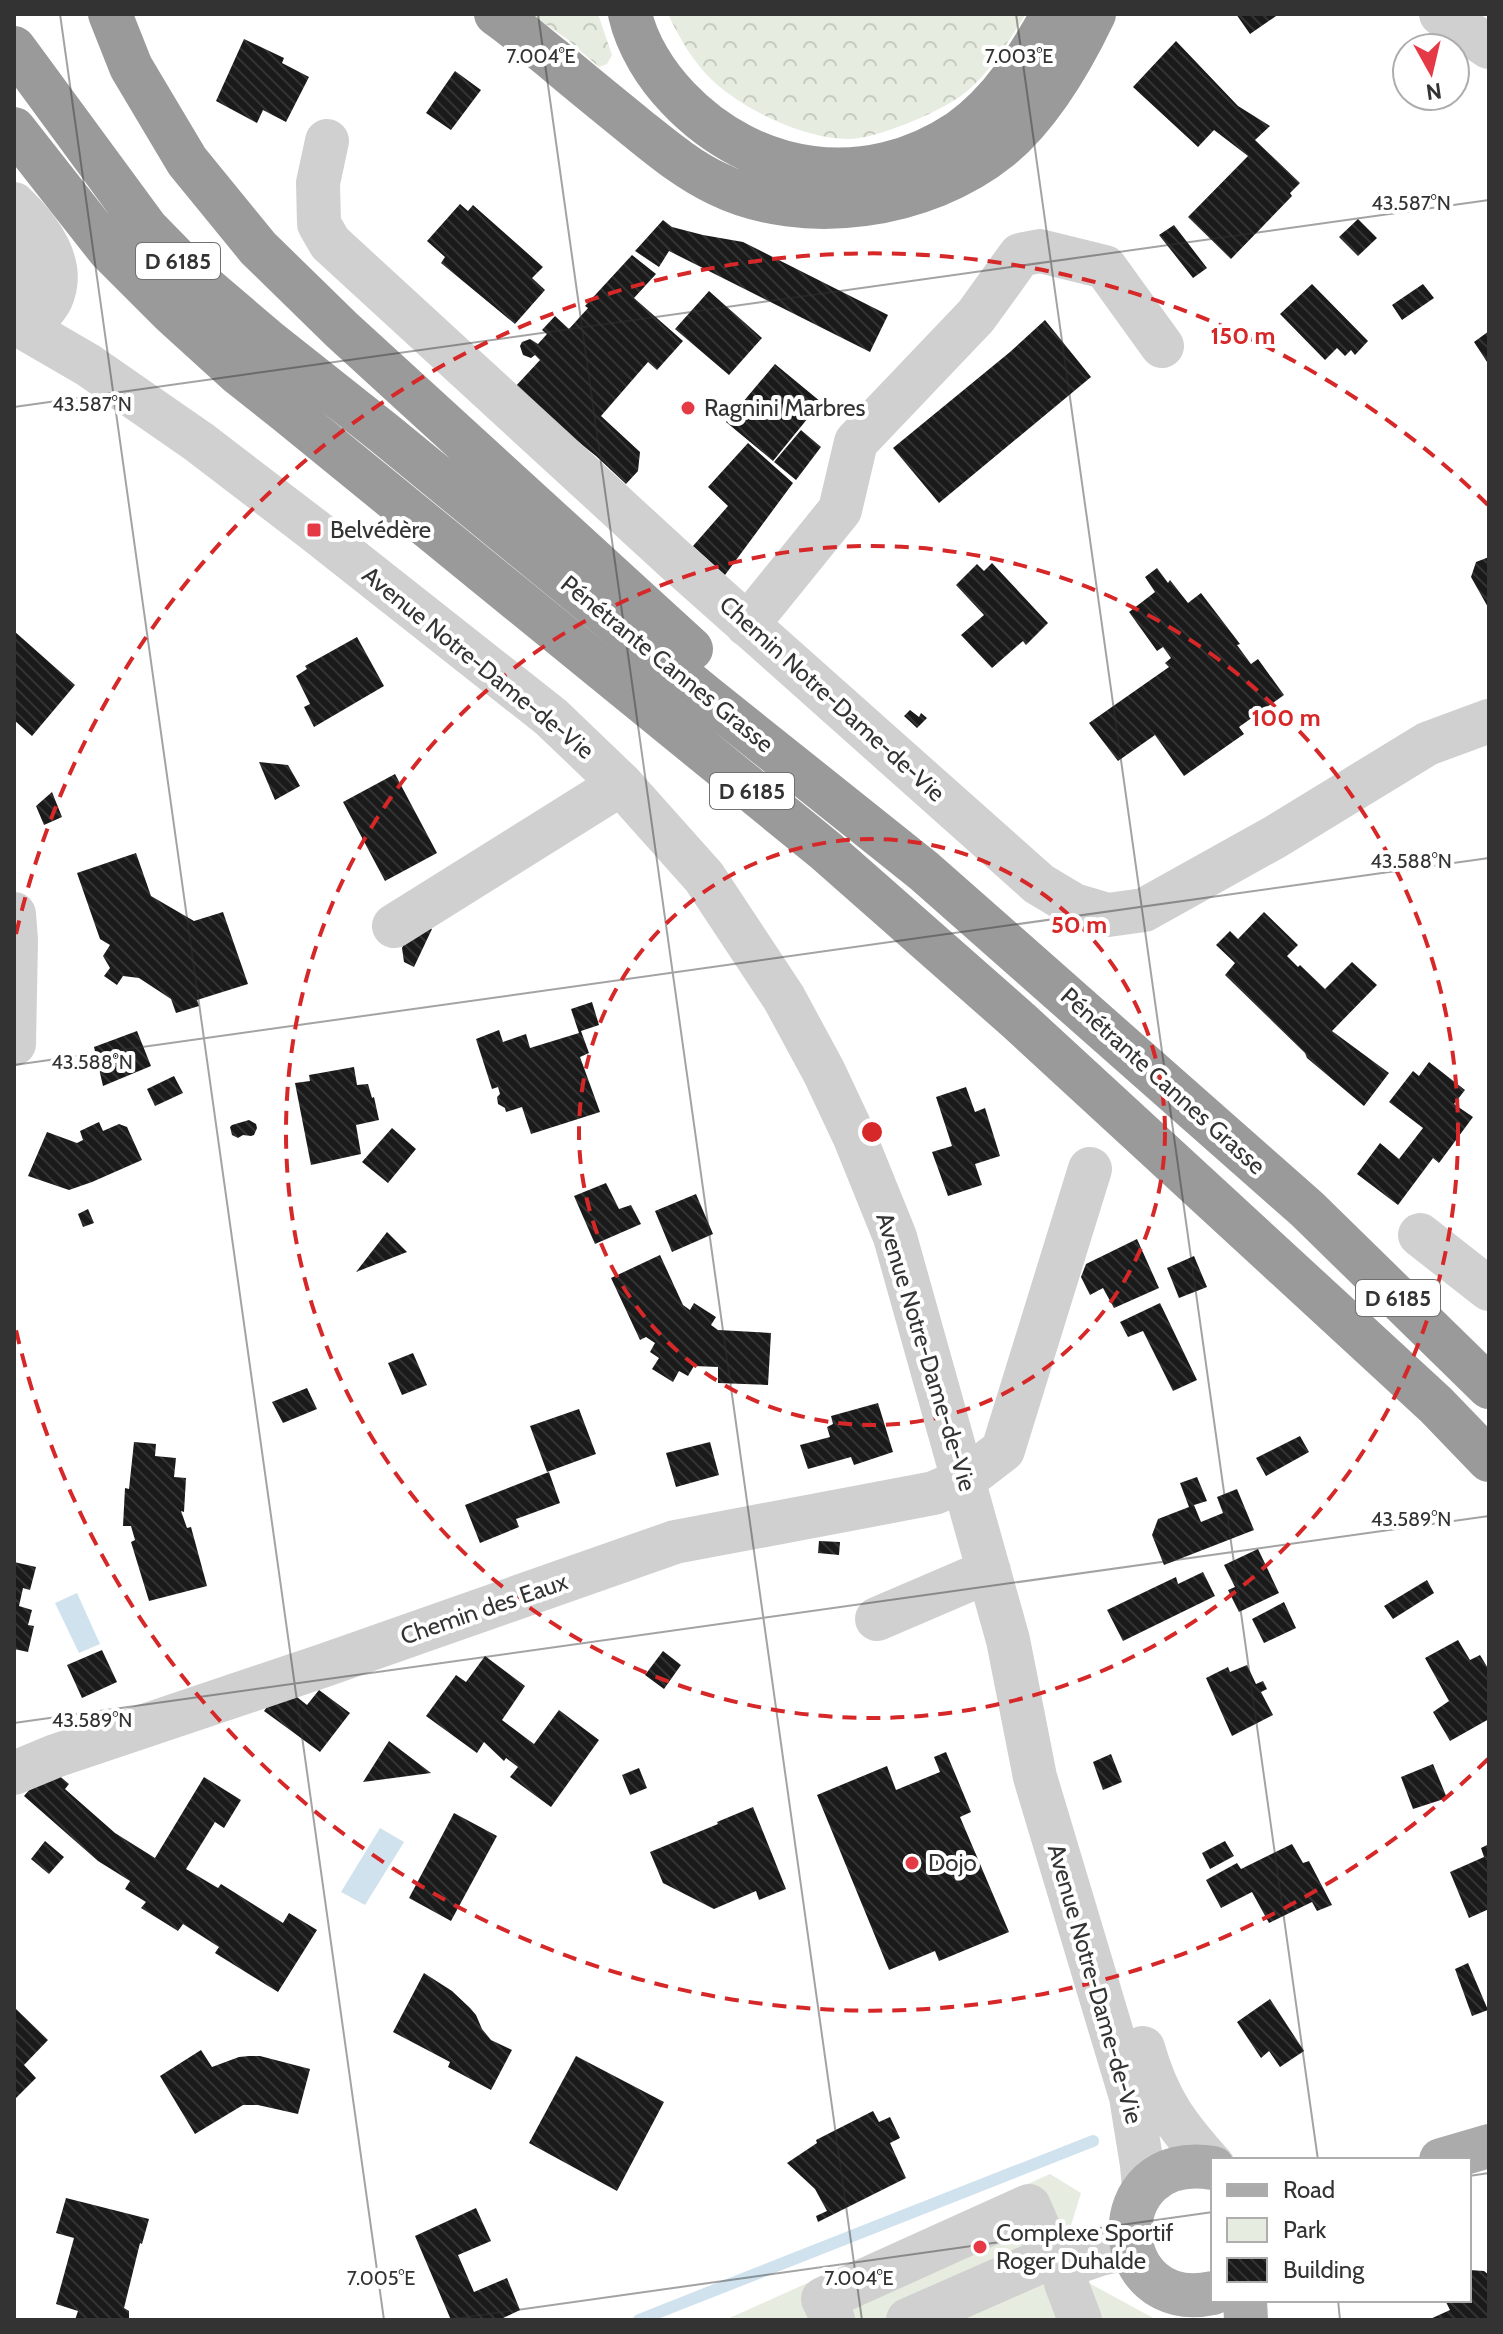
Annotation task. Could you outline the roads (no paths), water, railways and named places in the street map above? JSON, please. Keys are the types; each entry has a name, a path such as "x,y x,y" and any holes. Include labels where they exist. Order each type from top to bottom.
{"highway":[{"path":"110,14 131,67 187,161 258,248 342,330 723,678 924,871"},
{"path":"496,14 676,159 730,189 755,198 803,207 849,206 914,193 952,178 1000,148 1030,117 1061,74 1094,14"},
{"path":"630,14 644,51 664,83 697,117 731,141 766,158 804,168 840,170 877,166 919,154 961,131 992,102 1025,63 1053,14"},
{"name":"Pénétrante Cannes Grasse","path":"14,48 147,229 200,283 924,871 1307,1209 1489,1387"},
{"name":"Pénétrante Cannes Grasse","path":"14,129 109,250 238,373 837,861 1019,1021 1436,1405 1489,1460"}],"main road":[{"path":"1448,2158 1489,2146"},
{"path":"1196,2303 1164,2289 1149,2278 1138,2264 1131,2247 1129,2227 1133,2207 1144,2189 1159,2176 1176,2168 1211,2167"}],"street":[{"path":"1441,14 1489,47"},
{"name":"Chemin Notre-Dame-de-Vie","path":"327,141 318,183 319,224 330,243 747,625 1039,884 1074,905 1108,915 1144,910 1275,837 1427,744 1489,721"},
{"path":"14,204 40,235 57,269 50,301 20,329"},
{"path":"14,249 21,277 20,329"},
{"path":"747,625 840,510 856,442 976,316 1020,255 1040,251 1105,267 1162,346"},
{"name":"Avenue Notre-Dame-de-Vie","path":"20,329 110,380 260,488 551,717 621,784 704,877 784,998 855,1138 895,1237 1008,1640 1035,1777 1131,2097 1144,2189"},
{"path":"394,926 621,784"},
{"path":"14,914 14,1044"},
{"name":"Chemin des Eaux","path":"14,1773 55,1756 675,1542 934,1493 964,1480 1003,1450 1090,1169"},
{"path":"1420,1235 1489,1289"},
{"path":"877,1619 989,1571"},
{"name":"Avenue Notre-Dame-de-Vie","path":"1008,1640 1061,1770 1149,2067 1165,2106 1184,2135 1211,2165"},
{"path":"833,2320 823,2299 1029,2206 1065,2281"},
{"path":"982,2320 1065,2281 1078,2260 1131,2247"},
{"path":"908,2320 1065,2281"}],"water":[{"path":"77,1593 100,1644 79,1653 55,1603"},
{"path":"380,1828 404,1842 365,1905 341,1892"}],"waterway":[{"path":"639,2320 1093,2141"}],"place":[{"name":"Ragnini Marbres","path":"688,408"},
{"name":"Belvédère","path":"314,530"},
{"name":"Dojo","path":"912,1863"},
{"name":"Complexe Sportif Roger Duhalde","path":"980,2247"}]}
